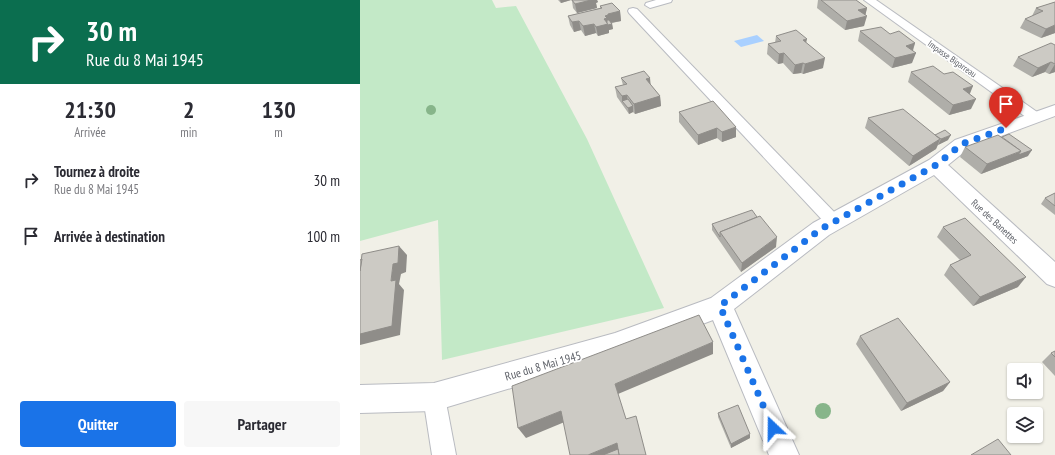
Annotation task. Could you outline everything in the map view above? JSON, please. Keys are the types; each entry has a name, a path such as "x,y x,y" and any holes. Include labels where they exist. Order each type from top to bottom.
{"street":[{"name":"Rue du 8 Mai 1945","path":"360,399 434,397 615,345 720,306 821,229 936,165 962,144 1045,114"},
{"name":"Rue des Banettes","path":"936,165 1055,277"},
{"path":"720,306 784,455"}],"lane":[{"path":"650,5 666,0"},
{"name":"Impasse Bigarreau","path":"869,0 1045,114"},
{"path":"633,11 833,221"},
{"path":"434,397 444,455"}],"green space":[{"path":"360,0 492,0 496,8 516,6 587,139 664,308 442,360 438,220 360,241"}],"water":[{"path":"757,35 764,41 741,47 734,41"}],"building":[{"path":"572,0 591,0 575,4"},
{"path":"821,0 856,0 867,8 858,10 867,16 847,21"},
{"path":"1055,2 1055,25 1046,29 1025,19 1043,11 1036,8"},
{"path":"612,3 620,11 605,16 607,18 604,19 608,24 596,27 594,24 583,26 579,21 572,22 568,16 602,8 600,6"},
{"path":"607,20 609,20 612,24 608,25"},
{"path":"881,27 890,34 899,31 915,43 906,46 916,53 895,58 860,31"},
{"path":"796,30 807,39 803,40 825,58 805,64 795,65 784,53 779,54 768,44 781,41 776,36"},
{"path":"1051,43 1055,45 1055,64 1051,62 1038,68 1018,57"},
{"path":"933,66 944,74 953,72 973,86 963,89 976,99 953,105 911,72"},
{"path":"644,71 650,78 646,79 660,96 634,104 627,95 622,96 615,87 627,84 621,78"},
{"path":"628,99 633,106 628,108 622,101"},
{"path":"713,101 736,127 722,132 717,128 698,135 679,112"},
{"path":"903,109 940,139 913,156 868,118"},
{"path":"945,130 951,135 941,139 935,135"},
{"path":"1009,134 1032,150 1018,155 1021,151 1002,137"},
{"path":"998,135 1021,151 987,164 965,147"},
{"path":"1055,193 1055,206 1045,198"},
{"path":"752,210 757,217 720,232 720,237 712,224"},
{"path":"760,216 777,237 742,263 720,232"},
{"path":"965,218 1026,277 980,297 950,265 971,255 943,227"},
{"path":"399,246 398,263 393,264 391,281 396,280 392,326 360,334 360,271 362,254"},
{"path":"362,259 360,271 360,260"},
{"path":"699,315 713,342 615,384 626,419 636,416 646,455 619,455 617,443 588,455 570,455 561,411 518,428 512,386"},
{"path":"898,318 950,382 907,403 860,336"},
{"path":"1055,351 1055,357 1051,353"},
{"path":"738,405 750,434 731,444 718,413"},
{"path":"998,439 1011,455 971,455"},
{"path":"618,449 619,455 603,455"}],"route":[{"path":"773,428 720,306 833,221 936,165 962,144 1006,128"}]}
